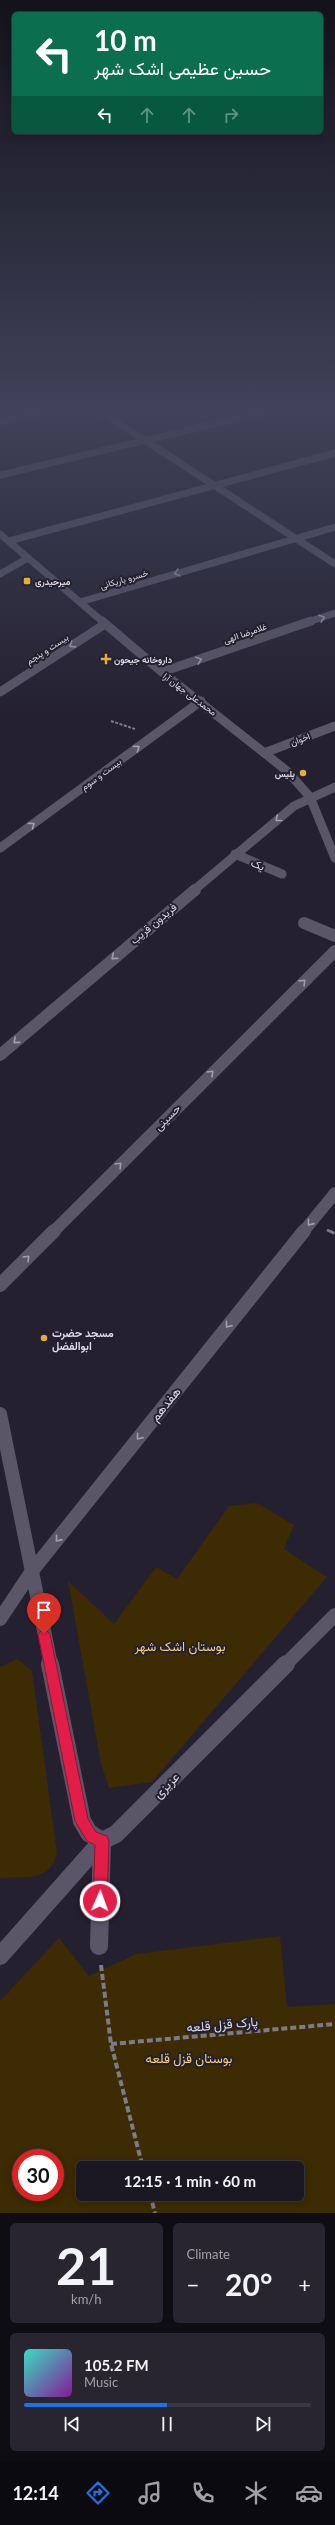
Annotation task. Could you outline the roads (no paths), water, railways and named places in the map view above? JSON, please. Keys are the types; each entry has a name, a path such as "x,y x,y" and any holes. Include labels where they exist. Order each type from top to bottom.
{"street":[{"path":"9,541 112,512"},
{"path":"256,512 335,564"},
{"name":"خسرو باریکانی","path":"80,602 335,527"},
{"name":"محمدعلی جهان آرا","path":"0,534 162,672 202,701 287,771 310,797 335,858"},
{"path":"0,574 28,558"},
{"name":"غلامرضا الهی","path":"162,672 335,613"},
{"name":"بیست و پنجم","path":"0,692 105,624"},
{"name":"بیست و سوم","path":"0,848 202,701"},
{"name":"اخوان","path":"264,753 335,726"},
{"name":"فریدون قریب","path":"0,1055 235,854 294,806 310,797 335,787"},
{"name":"یک","path":"235,854 282,874"},
{"path":"304,923 335,936"},
{"name":"حسینی","path":"0,1285 335,951"},
{"name":"هفدهم","path":"0,1619 32,1571 335,1193"},
{"path":"0,1414 82,1821 92,1836 102,1841 99,1946"},
{"name":"عزیزی","path":"0,1956 102,1841 116,1834 335,1615"}],"place":[{"name":"میرحیدری","path":"27,581"},
{"name":"داروخانه جیحون","path":"106,659"},
{"name":"پلیس","path":"303,773"},
{"name":"مسجد حضرت ابوالفضل","path":"44,1338"}],"park label":[{"name":"بوستان اشک شهر","path":"180,1646"},
{"name":"بوستان قزل قلعه","path":"189,2058"}]}
